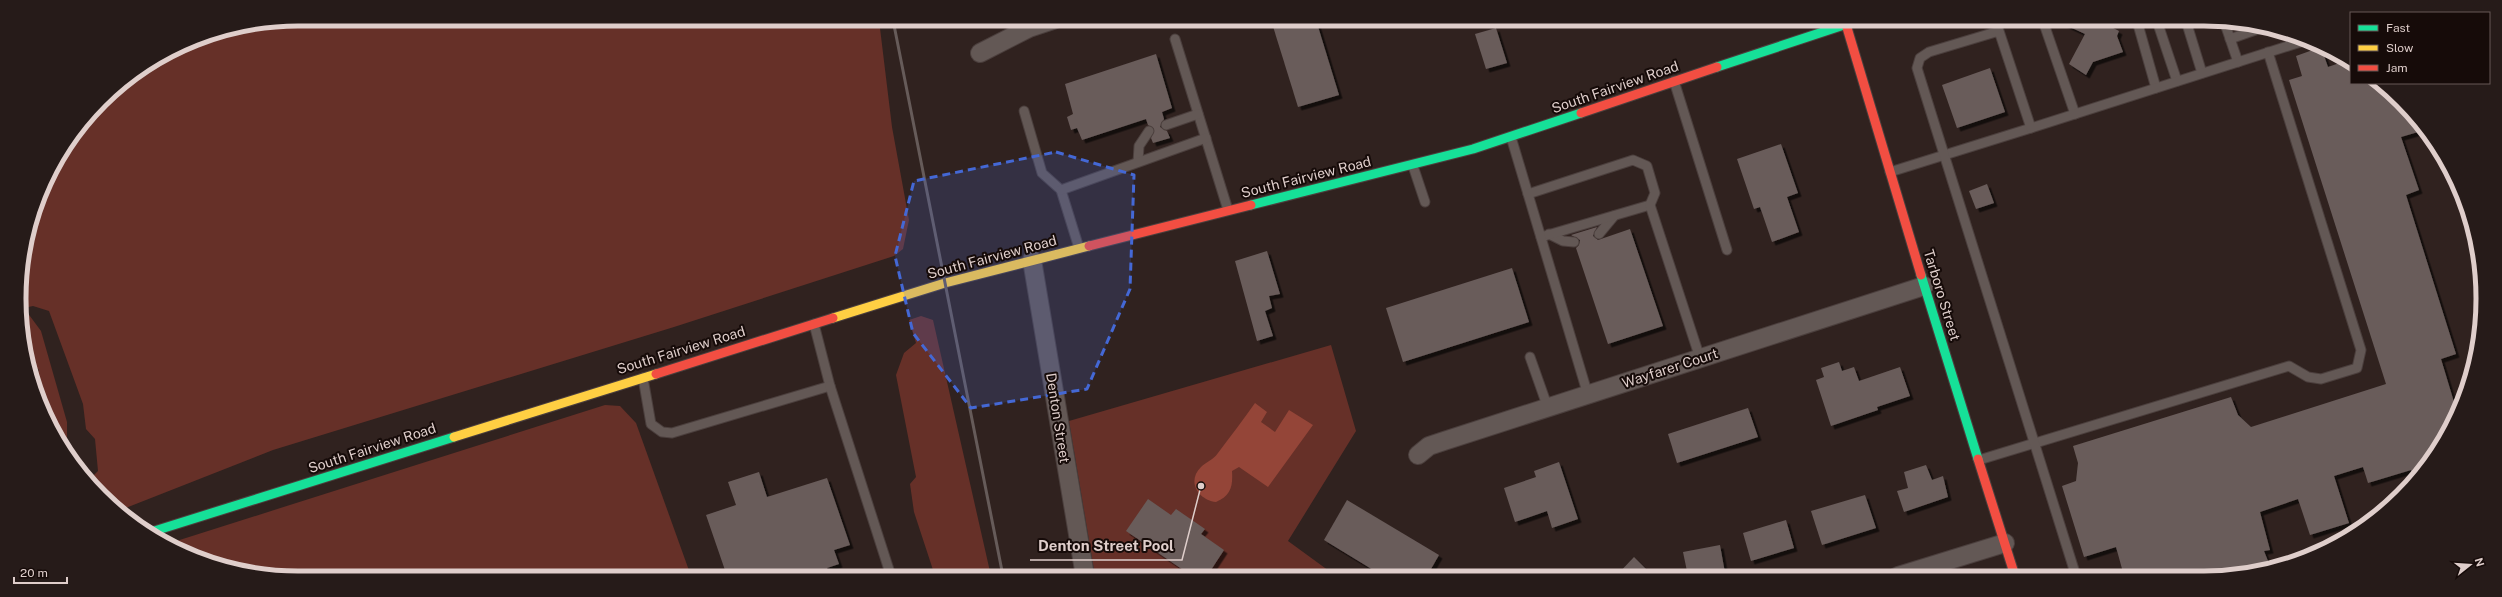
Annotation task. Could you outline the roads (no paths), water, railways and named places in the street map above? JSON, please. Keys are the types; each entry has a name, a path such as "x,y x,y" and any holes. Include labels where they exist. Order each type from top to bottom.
{"main road":[{"name":"South Fairview Road","path":"156,530 945,283 1228,210 1413,166 1511,137 1837,26"},
{"name":"Tarboro Street","path":"1847,26 1924,286 2013,571"}],"street":[{"path":"980,53 1035,26"},
{"name":"Denton Street","path":"1032,260 1084,571"},
{"name":"Wayfarer Court","path":"1418,455 1429,446 1924,286"},
{"path":"1914,571 2004,543"}],"lane":[{"path":"1993,26 1929,52 1920,58 1917,68 2074,571"},
{"path":"1999,26 2030,128"},
{"path":"2045,26 2075,114"},
{"path":"2138,26 2156,88"},
{"path":"2159,26 2177,81"},
{"path":"2188,26 2202,73"},
{"path":"2226,27 2238,62"},
{"path":"2230,39 2254,31"},
{"path":"1176,39 1228,210"},
{"path":"1890,172 2298,43"},
{"path":"1978,460 2289,366 2308,377 2320,379 2357,368 2361,350 2268,52"},
{"path":"1674,81 1727,250"},
{"path":"1024,111 1042,173 1061,190 1079,248"},
{"path":"1166,125 1198,114"},
{"path":"1138,162 1139,146 1149,131"},
{"path":"1511,137 1528,194 1545,235 1588,395"},
{"path":"1061,190 1206,138"},
{"path":"1528,194 1633,160 1648,166 1655,193 1650,205 1700,358"},
{"path":"1413,166 1425,202"},
{"path":"1545,235 1650,205"},
{"path":"1599,234 1614,216"},
{"path":"1545,235 1563,241 1574,242"},
{"path":"814,324 830,386 889,571"},
{"path":"1530,357 1548,408"},
{"path":"642,377 650,424 662,432 672,433 830,386"}],"railway":[{"path":"894,26 1002,571"}],"place":[{"name":"Denton Street Pool","path":"1201,486"}]}
